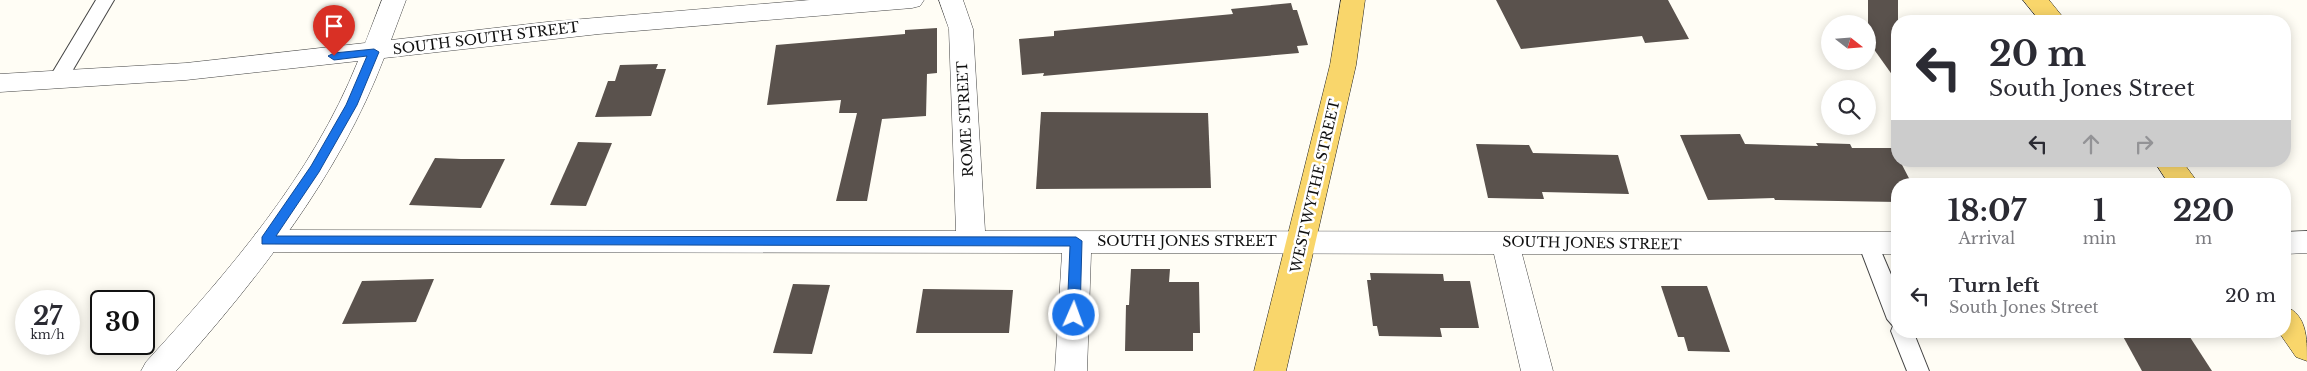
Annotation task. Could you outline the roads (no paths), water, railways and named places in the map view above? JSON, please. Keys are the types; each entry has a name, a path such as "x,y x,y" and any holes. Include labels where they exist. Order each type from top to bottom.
{"main road":[{"name":"WEST WYTHE STREET","path":"1270,371 1343,65 1353,0"},
{"path":"2036,0 2049,15"},
{"path":"2172,167 2180,178"},
{"path":"2291,326 2307,348"}],"street":[{"path":"157,371 216,307 266,241 315,169 351,105 394,0"},
{"name":"SOUTH SOUTH STREET","path":"0,83 197,70 374,52 600,25 912,0"},
{"name":"ROME STREET","path":"951,0 961,29 971,240"},
{"name":"SOUTH JONES STREET","path":"266,241 971,240 1664,244 1891,243"},
{"path":"1071,371 1076,241"},
{"path":"1505,242 1537,371"},
{"path":"2291,242 2307,242"}],"lane":[{"path":"57,80 105,0"},
{"path":"1868,243 1891,301"},
{"path":"1905,338 1918,371"}]}
